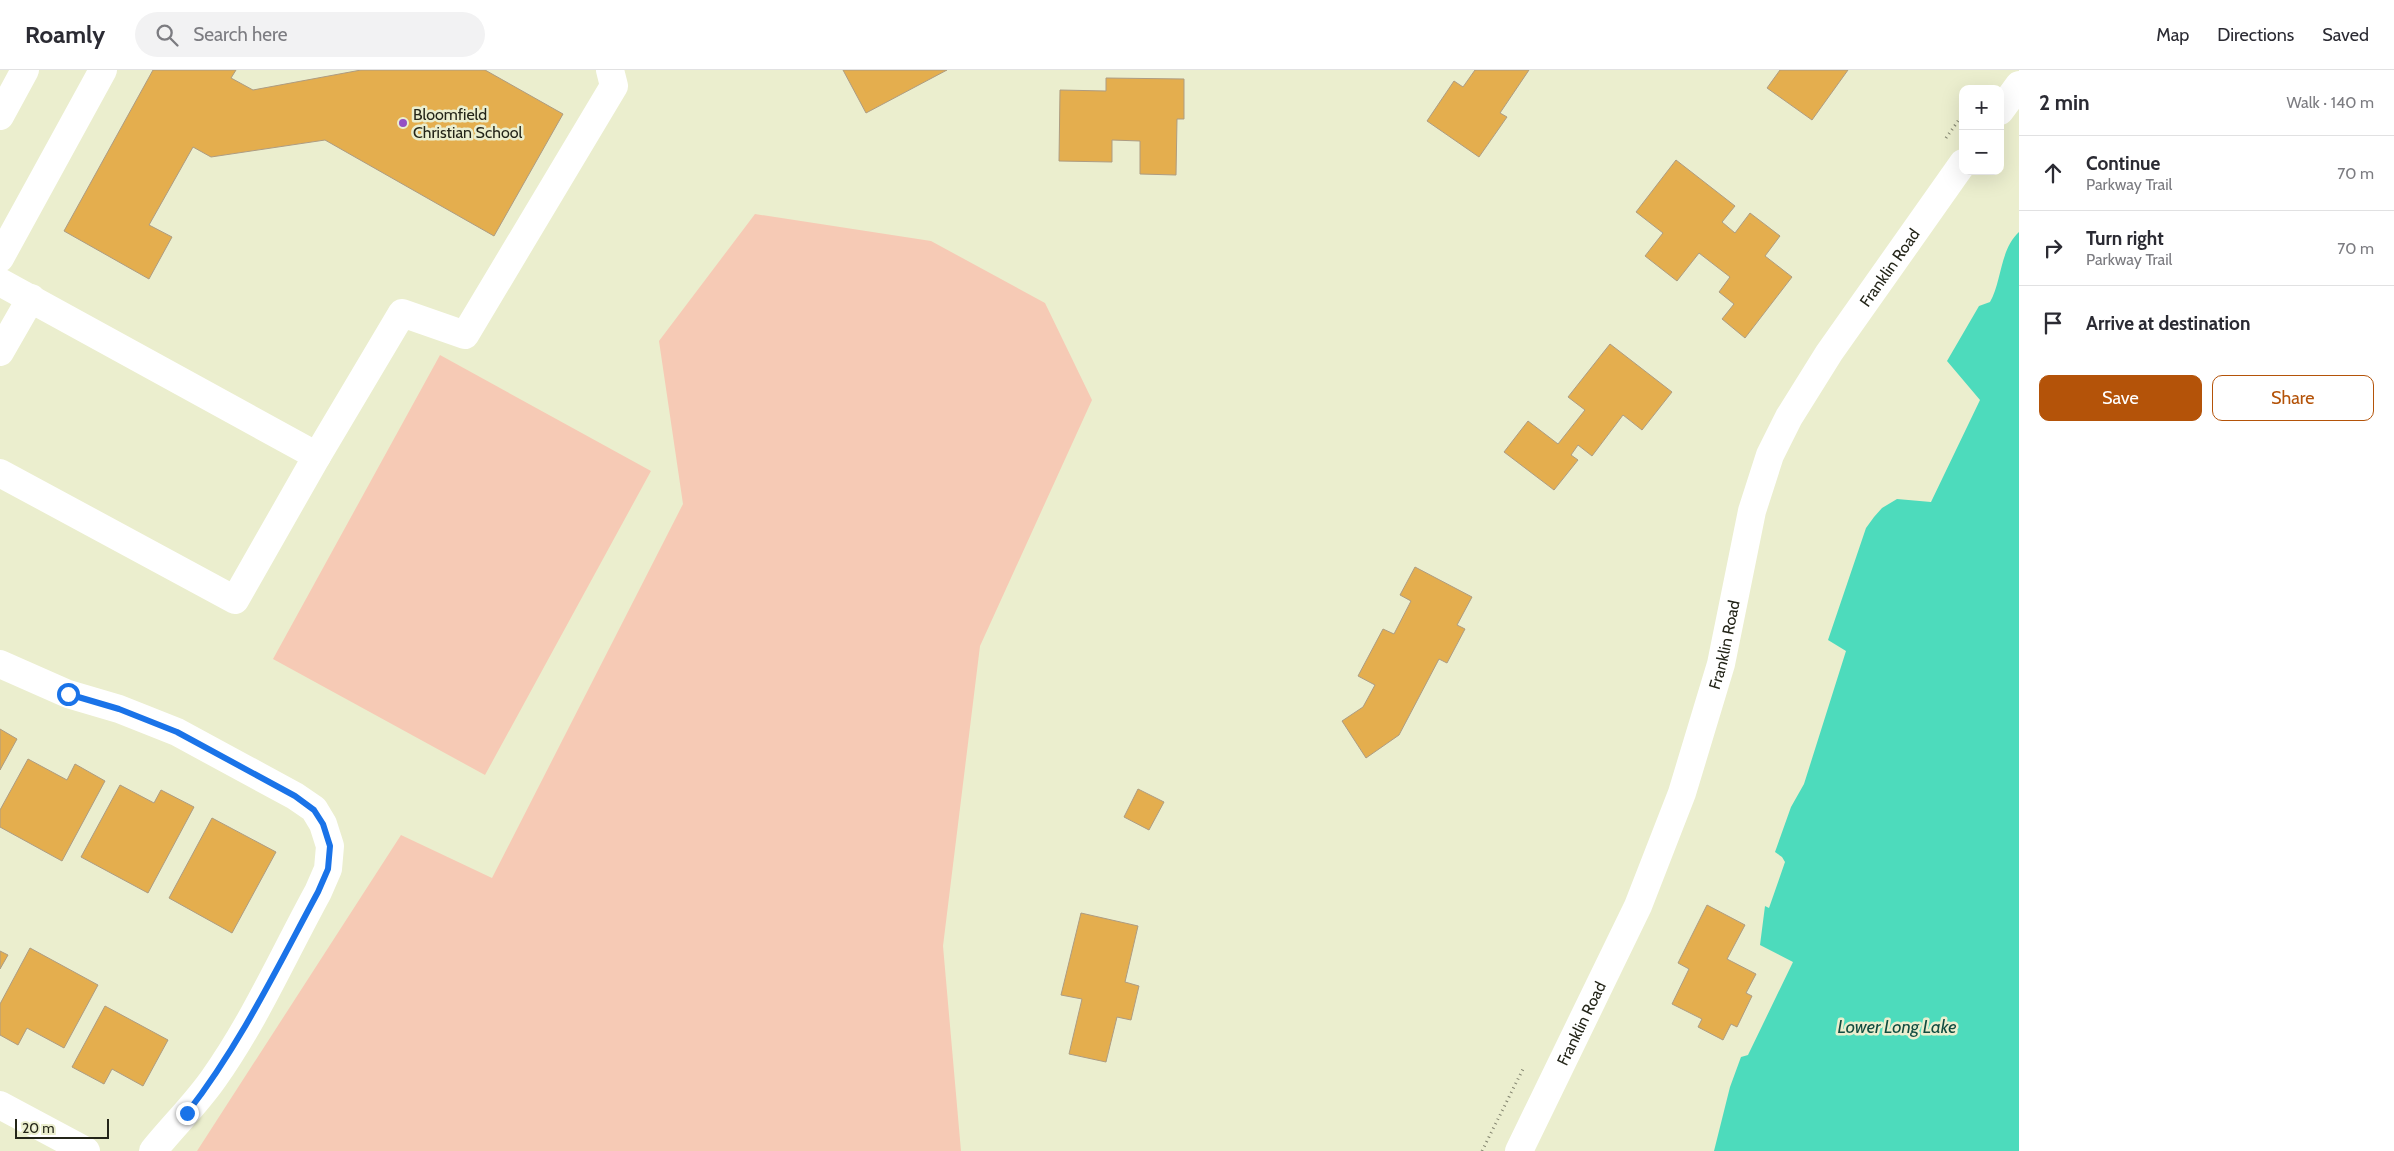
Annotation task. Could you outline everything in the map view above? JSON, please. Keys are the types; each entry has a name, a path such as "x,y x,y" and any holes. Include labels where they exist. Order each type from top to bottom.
{"street":[{"path":"0,116 25,70"},
{"path":"0,258 103,70"},
{"path":"0,473 235,600 317,456 402,313 465,335 614,86 610,70"},
{"path":"2004,106 2019,85"},
{"name":"Franklin Road","path":"1519,1151 1638,906 1682,793 1721,664 1752,512 1770,455 1789,417 1829,353 1959,169"},
{"path":"0,282 317,456"},
{"path":"0,352 32,298"},
{"path":"0,664 68,694 119,709 177,732 295,796 314,810 323,824 330,846 328,869 318,892 238,1040 192,1106 153,1151"},
{"path":"0,1105 86,1151"}],"shaded area":[{"path":"755,214 931,241 1045,303 1092,400 980,646 943,946 961,1151 197,1151 401,835 492,878 683,504 659,341"},
{"path":"440,355 651,471 485,775 273,659"}],"water":[{"name":"Lower Long Lake","path":"2019,232 2019,1151 1714,1151 1730,1087 1741,1057 1748,1055 1793,962 1760,945 1765,906 1769,908 1785,862 1775,852 1791,807 1804,784 1846,651 1828,640 1866,528 1882,508 1897,499 1931,502 1980,400 1947,361 1979,306 1990,302 2008,247"}],"building":[{"path":"153,70 236,70 231,78 253,90 361,70 485,70 563,114 494,236 325,140 211,157 193,147 149,225 172,237 149,279 64,231"},
{"path":"843,70 947,70 866,113"},
{"path":"1475,70 1529,70 1500,113 1507,117 1479,157 1427,121 1454,81 1463,87"},
{"path":"1780,70 1848,70 1812,120 1767,88"},
{"path":"1106,78 1184,79 1184,119 1177,119 1176,175 1140,174 1140,141 1112,140 1112,162 1059,161 1060,90 1106,91"},
{"path":"1676,160 1735,206 1722,222 1735,233 1750,213 1780,236 1765,256 1792,277 1745,338 1722,319 1734,304 1719,292 1730,277 1699,253 1677,281 1645,256 1663,233 1636,212"},
{"path":"1610,344 1672,392 1642,430 1623,415 1592,456 1578,445 1571,455 1578,460 1554,490 1504,452 1528,421 1558,444 1585,410 1568,397"},
{"path":"1415,567 1472,597 1457,625 1465,629 1447,663 1439,659 1399,735 1366,758 1342,721 1363,707 1375,685 1358,676 1383,629 1394,634 1411,601 1400,595"},
{"path":"0,729 17,739 0,770"},
{"path":"28,759 67,780 75,764 105,781 62,861 0,827 0,810"},
{"path":"120,785 154,803 161,790 194,807 148,893 81,857"},
{"path":"1138,789 1164,802 1149,830 1124,817"},
{"path":"212,818 276,852 232,933 169,898"},
{"path":"1707,905 1745,925 1727,959 1756,974 1746,993 1752,996 1737,1027 1731,1024 1723,1040 1698,1027 1702,1019 1672,1004 1689,969 1678,963"},
{"path":"1081,913 1138,926 1125,982 1139,986 1131,1020 1117,1017 1106,1062 1069,1054 1082,999 1061,995"},
{"path":"30,948 98,985 64,1048 27,1028 18,1045 0,1035 0,1004"},
{"path":"0,951 8,955 0,969"},
{"path":"105,1006 168,1040 143,1086 112,1069 104,1084 72,1067"}],"place":[{"name":"Bloomfield Christian School","path":"403,123"}],"route":[{"path":"68,694 119,709 177,732 295,796 314,810 323,824 330,846 328,869 318,892 238,1040 214,1078 187,1113"}]}
